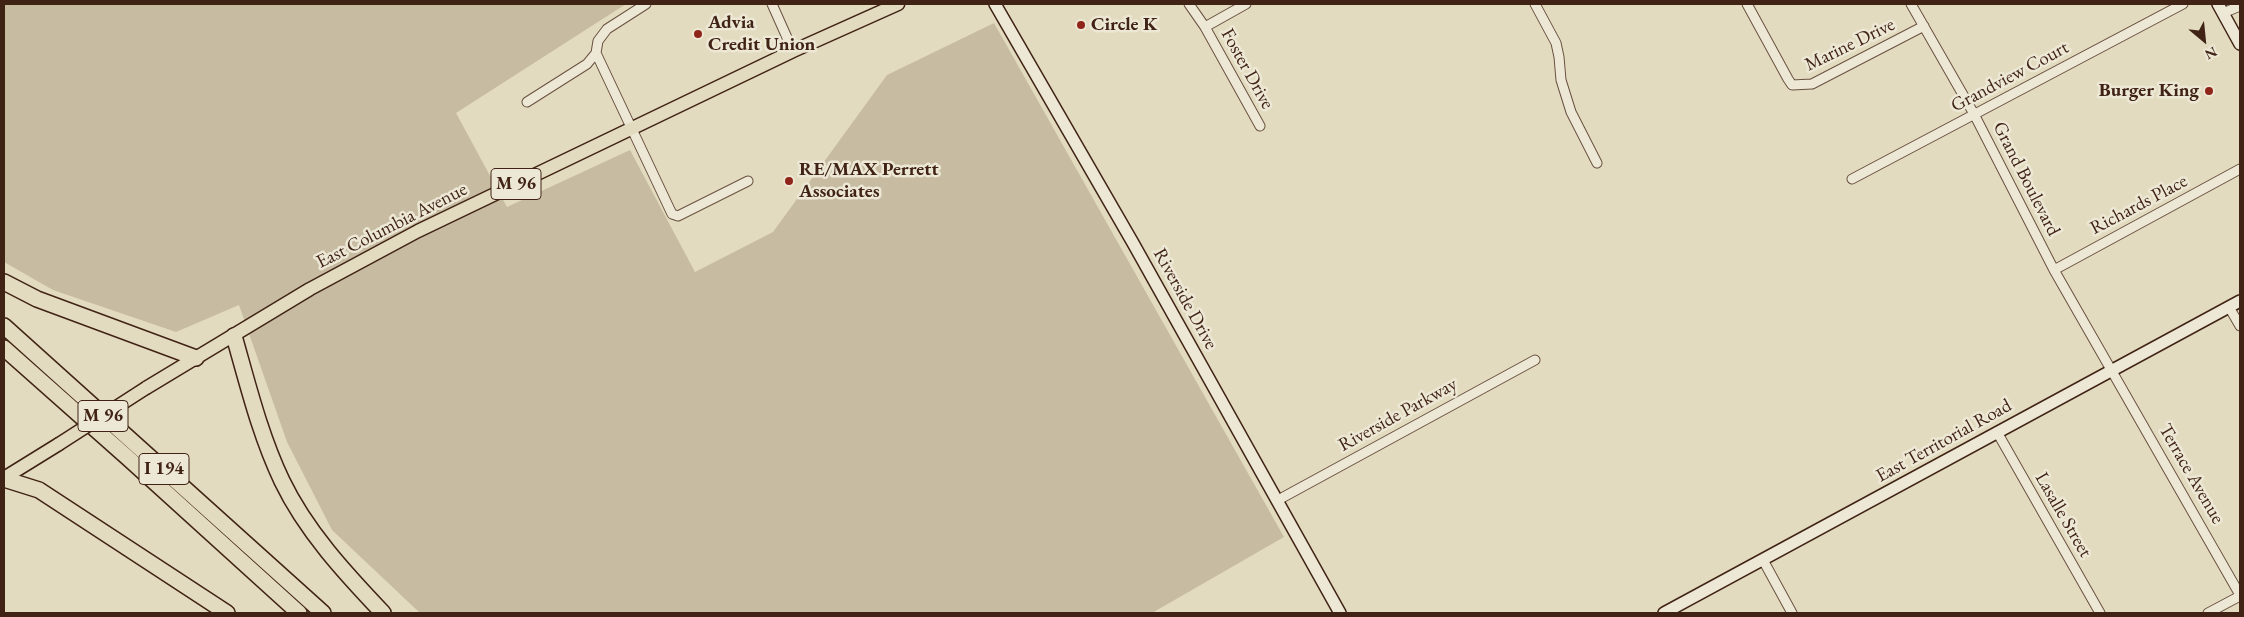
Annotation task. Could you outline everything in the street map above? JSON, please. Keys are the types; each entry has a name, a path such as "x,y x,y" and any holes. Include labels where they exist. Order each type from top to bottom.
{"highway":[{"path":"4,282 46,302 196,358"},
{"name":"I 194","path":"4,326 323,613"},
{"path":"234,336 265,441 282,481 303,519 319,541 383,613"},
{"name":"I 194","path":"4,348 299,613"},
{"path":"4,478 40,490 227,613"}],"main road":[{"name":"East Columbia Avenue","path":"4,478 146,388 310,289 418,231 793,51 898,4"}],"street":[{"path":"527,102 587,64 596,53 598,41 607,29 646,4"},
{"path":"772,4 793,51"},
{"name":"Riverside Drive","path":"995,4 1133,242 1340,613"},
{"name":"Foster Drive","path":"1189,4 1205,27 1260,126"},
{"path":"1205,27 1246,4"},
{"path":"1535,4 1556,43 1561,80 1571,112 1597,163"},
{"name":"Marine Drive","path":"1747,4 1788,79 1792,85 1800,86 1812,84 1834,74 1924,26"},
{"name":"Grand Boulevard","path":"1911,4 1974,114 2054,270 2113,370"},
{"name":"Grandview Court","path":"1852,178 2183,4"},
{"path":"2240,6 2220,8 2240,44"},
{"path":"596,53 672,214 678,216 748,181"},
{"name":"Richards Place","path":"2054,270 2240,169"},
{"name":"East Territorial Road","path":"1664,613 2240,300"},
{"path":"2229,306 2240,326"},
{"name":"Riverside Parkway","path":"1278,500 1534,360"},
{"name":"Terrace Avenue","path":"2113,370 2240,595"},
{"name":"Lasalle Street","path":"1998,432 2100,613"},
{"path":"1763,560 1792,613"},
{"path":"2208,613 2240,595"}],"shaded area":[{"path":"4,4 626,4 456,113 507,207 630,150 695,272 773,232 887,75 994,23 1284,537 1152,613 420,613 332,530 287,442 239,305 176,332 53,290 4,262"}],"place":[{"name":"Circle K","path":"1081,25"},
{"name":"Advia Credit Union","path":"698,34"},
{"name":"Burger King","path":"2209,91"},
{"name":"RE/MAX Perrett Associates","path":"789,181"}]}
